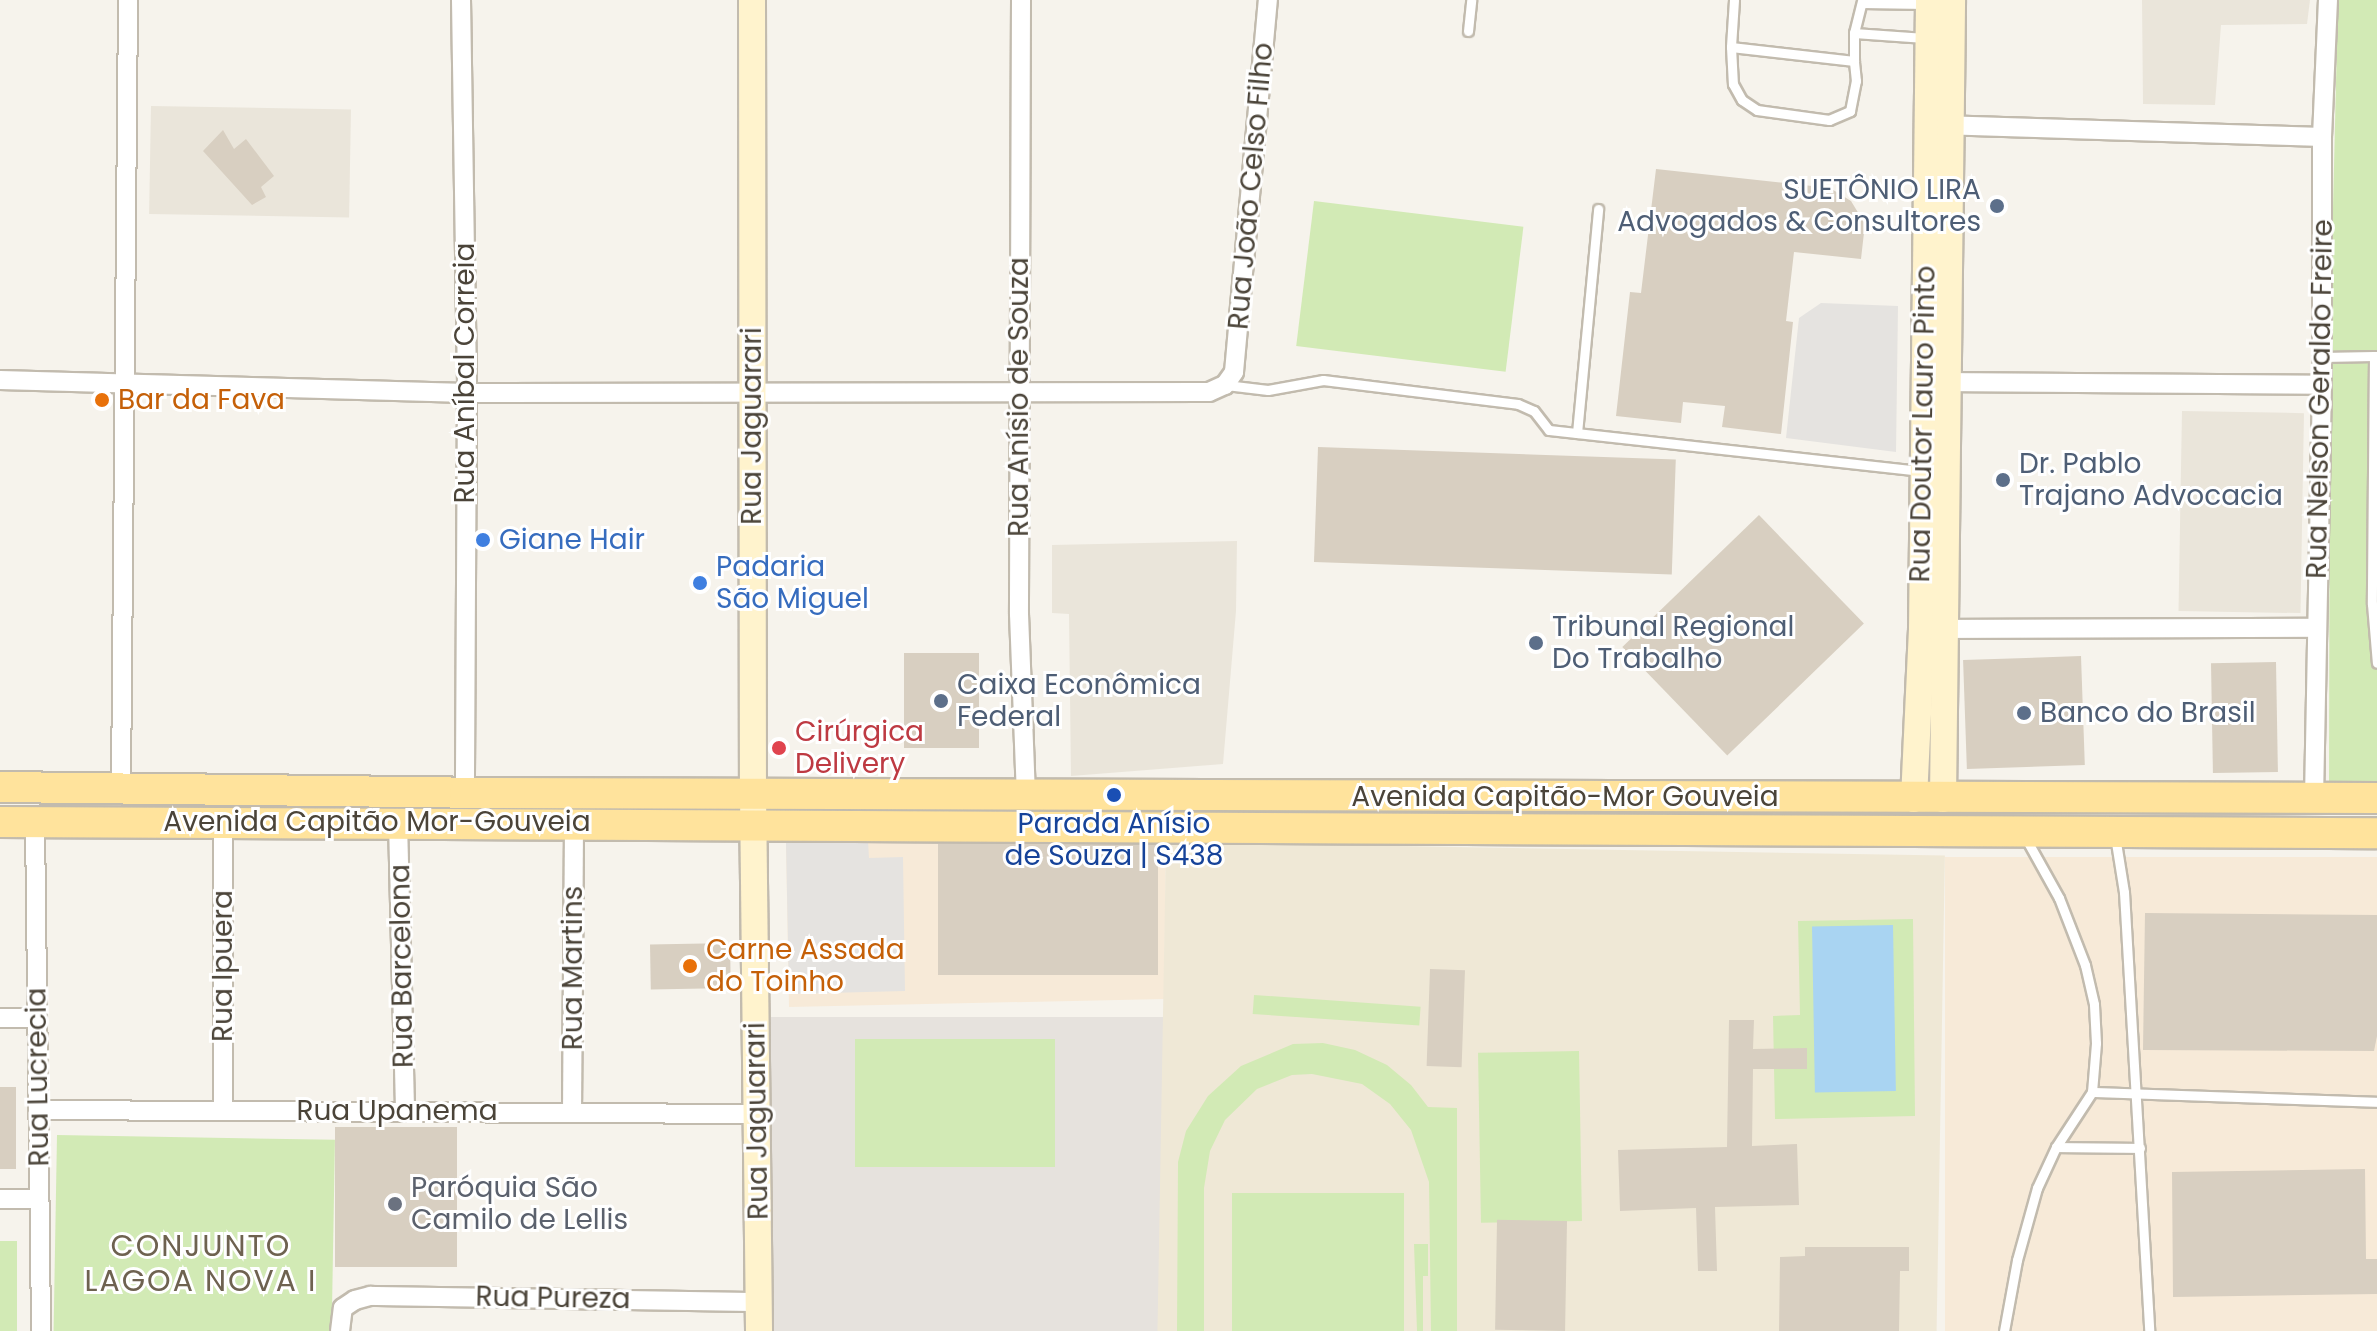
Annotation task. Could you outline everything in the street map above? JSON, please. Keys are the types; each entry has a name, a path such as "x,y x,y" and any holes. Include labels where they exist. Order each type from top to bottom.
{"main road":[{"name":"Rua Jaguarari","path":"752,0 753,792 759,1331"},
{"name":"Rua Doutor Lauro Pinto","path":"1936,1 1928,38 1939,125"},
{"name":"Rua Doutor Lauro Pinto","path":"1928,799 1934,629 1939,125 1936,1"},
{"name":"Rua Doutor Lauro Pinto","path":"1934,629 1922,471 1936,382"},
{"name":"Avenida Capitão Mor-Gouveia","path":"0,787 465,793 753,792"},
{"name":"Avenida Capitão-Mor Gouveia","path":"753,792 1928,799 2377,798"},
{"path":"1454,829 1503,797"},
{"path":"1751,798 1800,832"},
{"name":"Avenida Capitão Mor-Gouveia","path":"0,822 754,823"},
{"name":"Avenida Capitão-Mor Gouveia","path":"754,823 2023,834 2377,833"}],"street":[{"path":"121,787 128,0"},
{"name":"Rua Aníbal Correia","path":"461,0 467,393 465,793"},
{"name":"Rua Anísio de Souza","path":"1021,0 1019,614 1026,794"},
{"name":"Rua João Celso Filho","path":"1230,378 1268,0"},
{"name":"Rua Nelson Geraldo Freire","path":"2314,799 2322,385 2322,137 2328,0"},
{"path":"1939,125 2322,137"},
{"path":"0,380 467,393 1019,391 1194,395 1230,378"},
{"path":"1936,382 2322,385"},
{"path":"1934,629 2316,628"},
{"name":"Rua Lucrecia","path":"35,822 41,1331"},
{"name":"Rua Ipuera","path":"223,822 223,1110"},
{"name":"Rua Barcelona","path":"398,822 405,1110"},
{"name":"Rua Martins","path":"572,1113 574,823"},
{"path":"0,1018 36,1018"},
{"name":"Rua Upanema","path":"38,1110 757,1114"},
{"path":"0,1199 39,1199"},
{"name":"Rua Pureza","path":"340,1331 340,1314 349,1303 370,1296 758,1302"}],"lane":[{"path":"1468,31 1471,0"},
{"path":"1734,0 1731,47 1733,84 1742,100 1757,110 1829,120 1850,111 1856,81 1854,33 1862,2 1936,1"},
{"path":"1854,33 1928,38"},
{"path":"1731,47 1832,56 1854,61"},
{"path":"1577,433 1598,209"},
{"path":"2322,357 2375,356 2372,604 2377,663"},
{"path":"1230,378 1268,390 1323,380 1518,404 1534,411 1549,430 1922,471"},
{"path":"2115,833 2124,892 2145,1236 2144,1307 2149,1331"},
{"path":"2004,1331 2017,1260 2037,1188 2056,1147 2092,1092 2096,1030 2085,965 2059,898 2023,834"},
{"path":"2092,1092 2135,1096 2377,1102"},
{"path":"2056,1147 2140,1148"}],"shaded area":[{"path":"2142,0 2310,0 2307,24 2221,25 2215,105 2143,104"},
{"path":"151,106 351,109 349,217 149,214"},
{"path":"1821,303 1898,306 1896,452 1786,438 1799,318"},
{"path":"2182,411 2304,413 2300,613 2179,611"},
{"path":"1237,541 1236,611 1223,764 1071,776 1069,614 1052,613 1052,545"},
{"path":"938,840 938,843 1166,842 1164,999 789,1007 786,843"},
{"path":"868,841 869,858 903,857 905,991 789,994 786,843"},
{"path":"1166,842 1945,856 1937,1331 1157,1331"},
{"path":"1945,857 2377,857 2377,1331 1945,1331"},
{"path":"771,1017 1164,1017 1164,1331 771,1331"}],"green space":[{"path":"2338,0 2377,0 2377,783 2329,784 2330,333"},
{"path":"1314,201 1523,227 1506,372 1296,346"},
{"path":"1913,919 1915,1116 1775,1119 1773,1016 1800,1015 1798,921"},
{"path":"1254,995 1421,1007 1419,1026 1253,1014"},
{"path":"855,1039 1055,1039 1055,1167 855,1167"},
{"path":"1323,1043 1355,1050 1387,1065 1411,1085 1428,1107 1457,1108 1457,1331 1431,1331 1429,1182 1411,1130 1390,1104 1362,1084 1312,1074 1292,1075 1257,1089 1225,1120 1210,1151 1204,1188 1204,1331 1177,1331 1178,1162 1186,1131 1208,1096 1241,1066 1293,1044"},
{"path":"1579,1051 1582,1221 1481,1223 1478,1053"},
{"path":"57,1135 335,1140 332,1331 54,1331"},
{"path":"1232,1193 1404,1193 1404,1331 1232,1331"},
{"path":"0,1241 17,1241 17,1331 0,1331"},
{"path":"1414,1244 1428,1244 1428,1276 1423,1276 1423,1331 1417,1331"}],"water":[{"path":"1893,925 1896,1091 1815,1092 1812,926"}],"building":[{"path":"223,130 234,149 246,139 274,176 261,187 266,197 252,205 203,151"},
{"path":"1656,169 1830,188 1851,201 1865,224 1861,259 1794,252 1786,321 1793,322 1781,434 1722,427 1725,406 1683,402 1681,423 1616,416 1630,292 1641,293"},
{"path":"1318,447 1676,459 1672,574 1314,562"},
{"path":"1759,515 1864,624 1727,756 1622,647"},
{"name":"Caixa Econômica Federal","path":"904,653 979,653 979,748 904,748"},
{"name":"Banco do Brasil","path":"2081,656 2085,765 1967,769 1963,660"},
{"path":"2276,662 2278,772 2213,773 2211,663"},
{"path":"938,844 1158,844 1158,975 938,975"},
{"path":"2145,913 2377,915 2377,1036 2374,1051 2143,1050"},
{"name":"Carne Assada do Toinho","path":"730,943 731,988 651,989 650,944"},
{"path":"1430,969 1465,970 1462,1067 1427,1066"},
{"path":"1729,1020 1754,1020 1753,1049 1807,1048 1807,1069 1753,1069 1752,1146 1797,1144 1799,1205 1715,1207 1717,1271 1698,1271 1696,1208 1620,1211 1618,1150 1727,1147"},
{"path":"0,1087 16,1087 16,1169 0,1169"},
{"name":"Paróquia São Camilo de Lellis","path":"335,1127 457,1127 457,1267 335,1267"},
{"path":"2365,1169 2366,1259 2377,1259 2377,1294 2173,1297 2172,1172"},
{"path":"1497,1220 1567,1221 1565,1331 1495,1330"},
{"path":"1805,1247 1909,1247 1909,1271 1900,1271 1899,1331 1779,1331 1780,1257 1805,1256"}],"place":[{"name":"SUETÔNIO LIRA Advogados & Consultores","path":"1997,206"},
{"name":"Bar da Fava","path":"102,400"},
{"name":"Dr. Pablo Trajano Advocacia","path":"2003,480"},
{"name":"Giane Hair","path":"483,540"},
{"name":"Padaria São Miguel","path":"700,583"},
{"name":"Tribunal Regional Do Trabalho","path":"1536,643"},
{"name":"Caixa Econômica Federal","path":"941,701"},
{"name":"Banco do Brasil","path":"2024,713"},
{"name":"Cirúrgica Delivery","path":"779,748"},
{"name":"Parada Anísio de Souza | S438","path":"1114,795"},
{"name":"Carne Assada do Toinho","path":"690,966"},
{"name":"Paróquia São Camilo de Lellis","path":"395,1204"}],"district":[{"name":"CONJUNTO LAGOA NOVA I","path":"201,1263"}]}
